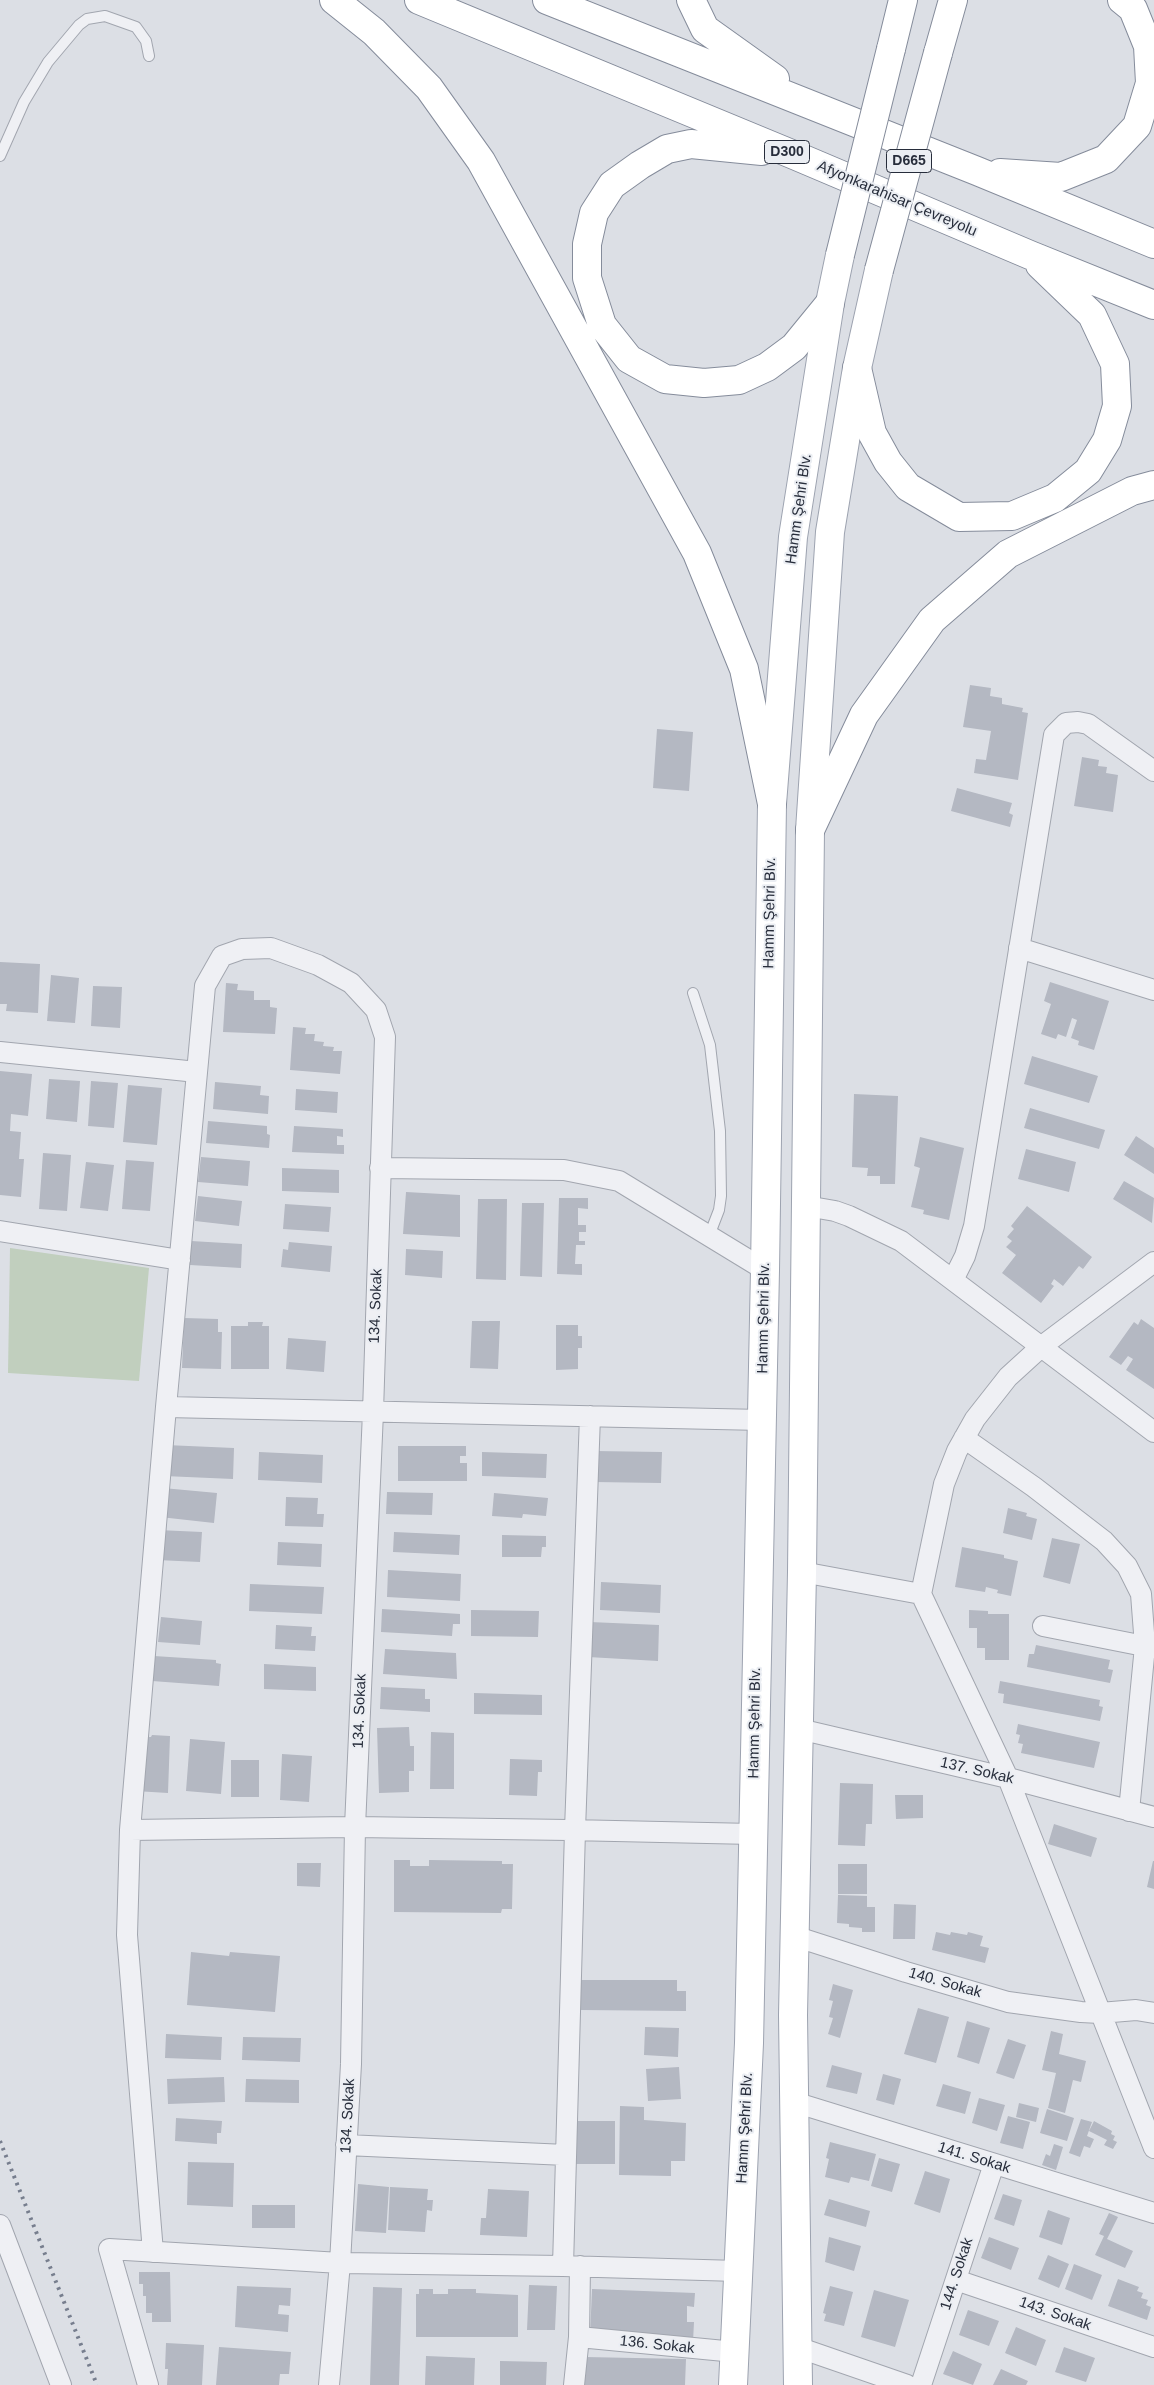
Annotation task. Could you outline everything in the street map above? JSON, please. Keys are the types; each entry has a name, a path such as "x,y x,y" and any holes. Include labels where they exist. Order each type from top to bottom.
{"main road":[{"path":"334,0 374,32 429,88 481,162 692,544 744,669 772,804"},
{"name":"Afyonkarahisar Çevreyolu","path":"419,0 1154,305"},
{"path":"547,0 811,104 1154,244"},
{"path":"691,0 705,29 811,104"},
{"name":"Hamm Şehri Blv.","path":"733,2385 749,2043 765,1270 772,804 793,537 830,303 840,255 903,0"},
{"path":"977,171 1061,177 1106,159 1137,126 1150,83 1148,46 1133,9 1122,0"},
{"name":"D665","path":"856,368 879,270 938,53 956,5"},
{"path":"794,155 691,144 667,149 640,165 612,185 594,213 587,244 588,278 602,325 628,359 665,379 704,383 739,380 767,367 794,346 830,303"},
{"path":"856,368 872,433 888,462 908,487 960,517 1012,516 1056,498 1088,471 1107,440 1117,406 1115,364 1092,314 1030,255"},
{"path":"798,2385 794,1936 802,1572 810,830 830,532 856,368"},
{"path":"810,830 864,715 932,620 1008,554 1132,491 1154,485"}],"street":[{"path":"953,1280 965,1256 974,1226 1052,741 1057,730 1066,723 1088,724 1154,770"},
{"name":"134. Sokak","path":"197,1072 205,986 222,956 242,949 271,948 318,965 351,983 376,1010 385,1036 373,1412 355,1827 351,2064 340,2263 329,2385"},
{"path":"1019,948 1154,990"},
{"path":"0,1052 197,1072 130,1830 128,1935 153,2252"},
{"path":"380,1168 564,1170 619,1181 765,1270"},
{"path":"806,1206 835,1211 883,1231 1042,1346 1154,1432"},
{"path":"0,1231 180,1260"},
{"path":"1154,1262 1042,1346 1008,1377 975,1419 964,1438 944,1484 921,1594 1008,1778 1154,2148"},
{"path":"166,1407 762,1420"},
{"path":"574,2385 579,2337 571,2266 566,2155 575,1830 590,1416"},
{"path":"964,1438 1034,1487 1104,1541 1127,1566 1142,1594 1150,1647 1129,1810"},
{"path":"802,1572 921,1594"},
{"path":"1043,1626 1150,1647"},
{"name":"137. Sokak","path":"799,1729 1008,1778 1154,1817"},
{"path":"130,1830 355,1827 753,1834"},
{"name":"140. Sokak","path":"794,1936 1008,2002 1100,2013 1136,2010 1154,2013"},
{"name":"141. Sokak","path":"794,2102 1154,2213"},
{"path":"346,2146 566,2155"},
{"name":"144. Sokak","path":"921,2385 994,2164"},
{"path":"0,2224 61,2385"},
{"path":"148,2385 109,2249 340,2263 738,2270"},
{"name":"143. Sokak","path":"956,2280 1154,2347"},
{"name":"136. Sokak","path":"579,2337 734,2352"},
{"path":"797,2348 907,2385"}],"lane":[{"path":"0,156 24,102 48,62 79,25 87,19 105,16 136,28 146,41 149,56"},
{"path":"694,993 710,1045 720,1131 721,1196 719,1210 710,1236"}],"green space":[{"path":"10,1248 149,1268 139,1381 8,1373"}],"building":[{"path":"970,685 991,688 990,696 1002,698 1002,704 1023,708 1022,712 1028,713 1018,780 974,773 976,759 986,760 991,731 963,727"},
{"path":"657,729 693,732 689,791 653,788"},
{"path":"1082,757 1099,760 1098,766 1107,767 1106,773 1118,775 1113,812 1074,806"},
{"path":"957,788 1012,803 1009,813 1013,815 1010,827 951,811"},
{"path":"0,962 40,964 38,1013 6,1011 7,1004 0,1004"},
{"path":"51,975 79,978 75,1023 47,1021"},
{"path":"1050,982 1109,1001 1094,1050 1078,1045 1079,1041 1071,1038 1077,1020 1072,1018 1066,1037 1058,1034 1056,1039 1041,1034 1051,1004 1044,1001"},
{"path":"226,983 238,984 237,990 254,991 254,1000 270,1000 270,1007 277,1008 275,1034 223,1032"},
{"path":"93,986 122,987 120,1028 91,1026"},
{"path":"293,1027 306,1028 305,1034 315,1034 314,1041 324,1042 323,1046 334,1047 333,1051 342,1051 340,1074 290,1070"},
{"path":"1032,1056 1098,1076 1089,1103 1024,1084"},
{"path":"0,1071 32,1074 28,1116 11,1114 10,1131 21,1132 19,1159 24,1159 21,1197 0,1195"},
{"path":"49,1079 80,1081 77,1122 46,1119"},
{"path":"91,1081 118,1083 114,1128 88,1126"},
{"path":"215,1082 261,1086 260,1095 269,1096 268,1114 213,1109"},
{"path":"128,1085 162,1088 157,1145 123,1142"},
{"path":"296,1089 338,1092 337,1113 295,1110"},
{"path":"854,1094 898,1096 895,1184 880,1184 880,1176 867,1176 868,1168 852,1167"},
{"path":"1030,1108 1105,1130 1099,1149 1024,1128"},
{"path":"208,1121 267,1126 267,1134 270,1135 269,1148 206,1143"},
{"path":"294,1126 343,1129 343,1137 337,1136 337,1145 344,1145 344,1154 292,1152"},
{"path":"1136,1136 1154,1148 1154,1174 1124,1155"},
{"path":"920,1137 964,1148 949,1220 923,1214 924,1210 911,1207 920,1168 914,1166"},
{"path":"1026,1149 1076,1162 1069,1192 1018,1179"},
{"path":"43,1153 71,1155 67,1211 39,1209"},
{"path":"201,1157 250,1161 248,1186 198,1182"},
{"path":"126,1160 154,1162 150,1211 122,1209"},
{"path":"86,1162 114,1165 108,1211 80,1208"},
{"path":"282,1168 339,1170 339,1193 282,1191"},
{"path":"1124,1181 1154,1198 1152,1223 1113,1199"},
{"path":"406,1192 460,1195 460,1237 403,1234"},
{"path":"198,1196 242,1201 239,1226 195,1221"},
{"path":"559,1198 588,1198 588,1209 578,1208 578,1225 586,1225 586,1232 579,1232 579,1241 585,1241 585,1245 576,1245 575,1264 582,1264 582,1275 557,1274"},
{"path":"478,1199 507,1199 506,1280 476,1279"},
{"path":"522,1203 544,1203 542,1277 520,1276"},
{"path":"285,1204 331,1207 329,1232 283,1229"},
{"path":"1027,1206 1092,1257 1083,1269 1079,1266 1063,1286 1054,1279 1051,1284 1054,1286 1041,1303 1002,1273 1016,1255 1006,1247 1012,1241 1007,1237 1014,1229 1011,1226"},
{"path":"191,1241 242,1244 241,1268 190,1265"},
{"path":"289,1242 332,1246 330,1272 281,1267 283,1249 288,1250"},
{"path":"406,1249 443,1251 442,1278 405,1275"},
{"path":"184,1318 218,1319 218,1332 222,1332 221,1369 182,1368"},
{"path":"1141,1319 1154,1328 1154,1389 1126,1370 1133,1359 1128,1356 1121,1365 1109,1357 1134,1322 1138,1325"},
{"path":"472,1321 500,1321 498,1369 470,1368"},
{"path":"248,1322 263,1322 262,1326 269,1326 269,1369 231,1369 231,1326 248,1326"},
{"path":"556,1325 578,1325 578,1336 582,1336 582,1348 578,1348 578,1369 556,1370"},
{"path":"288,1338 326,1341 324,1372 286,1369"},
{"path":"166,1445 234,1448 233,1479 164,1476"},
{"path":"398,1446 466,1446 466,1456 460,1456 460,1463 467,1463 467,1481 398,1481"},
{"path":"594,1451 662,1452 661,1483 594,1482"},
{"path":"259,1452 323,1455 322,1483 258,1480"},
{"path":"482,1452 547,1454 546,1478 482,1476"},
{"path":"163,1488 217,1493 214,1523 160,1517"},
{"path":"387,1492 433,1493 432,1515 386,1514"},
{"path":"494,1493 548,1498 546,1516 523,1514 522,1518 492,1516"},
{"path":"286,1497 318,1498 317,1514 324,1514 323,1527 285,1526"},
{"path":"1008,1508 1027,1513 1026,1516 1037,1519 1032,1540 1003,1533"},
{"path":"158,1530 202,1532 200,1562 157,1560"},
{"path":"394,1532 460,1535 459,1555 393,1552"},
{"path":"502,1535 546,1536 546,1547 542,1547 541,1557 502,1557"},
{"path":"1052,1538 1080,1544 1070,1584 1043,1577"},
{"path":"278,1542 322,1544 321,1567 277,1565"},
{"path":"962,1547 1004,1555 1004,1558 1018,1561 1011,1596 997,1593 998,1590 986,1587 985,1592 955,1587"},
{"path":"388,1570 461,1574 460,1601 387,1597"},
{"path":"601,1582 661,1585 660,1613 600,1610"},
{"path":"250,1584 324,1587 322,1614 249,1611"},
{"path":"382,1609 460,1614 460,1624 453,1624 452,1636 381,1632"},
{"path":"471,1610 539,1611 538,1637 471,1636"},
{"path":"969,1610 988,1611 988,1614 1009,1614 1009,1660 985,1660 985,1648 977,1648 977,1628 969,1628"},
{"path":"161,1617 202,1621 200,1645 158,1642"},
{"path":"590,1622 659,1625 658,1661 588,1657"},
{"path":"276,1625 312,1627 311,1636 316,1636 315,1651 275,1649"},
{"path":"1036,1645 1110,1660 1108,1669 1113,1670 1110,1683 1027,1667 1029,1654 1034,1654"},
{"path":"385,1649 456,1653 457,1679 383,1674"},
{"path":"154,1656 216,1660 216,1663 221,1664 219,1686 152,1681"},
{"path":"264,1664 316,1667 316,1691 264,1689"},
{"path":"1000,1681 1100,1700 1099,1706 1103,1707 1100,1721 1003,1703 1004,1694 998,1693"},
{"path":"381,1687 425,1689 425,1699 430,1699 430,1712 380,1709"},
{"path":"474,1693 542,1695 542,1715 474,1714"},
{"path":"1018,1724 1100,1742 1094,1768 1021,1753 1023,1744 1018,1743 1020,1735 1016,1734"},
{"path":"409,1727 410,1746 414,1746 414,1771 409,1771 409,1792 379,1793 377,1728"},
{"path":"431,1732 454,1733 454,1789 430,1789"},
{"path":"152,1735 170,1736 168,1793 135,1791 138,1737 151,1737"},
{"path":"190,1739 225,1742 221,1794 186,1791"},
{"path":"282,1754 312,1756 309,1802 280,1800"},
{"path":"510,1759 542,1760 542,1772 538,1772 537,1796 509,1795"},
{"path":"231,1760 259,1760 259,1797 231,1797"},
{"path":"840,1783 873,1784 872,1824 866,1824 865,1846 838,1845"},
{"path":"895,1795 923,1795 923,1818 896,1819"},
{"path":"1054,1824 1097,1838 1091,1857 1048,1844"},
{"path":"394,1860 410,1860 410,1866 429,1866 429,1860 502,1861 502,1864 513,1864 512,1909 502,1909 501,1913 394,1912"},
{"path":"1154,1861 1154,1889 1147,1887"},
{"path":"297,1863 321,1863 320,1887 297,1886"},
{"path":"838,1864 867,1864 867,1894 838,1894"},
{"path":"838,1895 867,1896 867,1907 875,1907 875,1932 862,1932 862,1928 849,1927 849,1924 837,1923"},
{"path":"894,1904 916,1905 915,1939 893,1939"},
{"path":"936,1932 950,1935 951,1932 967,1935 968,1932 983,1936 980,1946 989,1948 985,1963 932,1950"},
{"path":"191,1952 229,1956 230,1952 280,1956 275,2012 187,2005"},
{"path":"575,1980 677,1980 677,1991 686,1991 686,2011 580,2010 580,2005 575,2005"},
{"path":"833,1984 853,1990 840,2038 828,2034 833,2018 829,2017 833,2001 829,2000"},
{"path":"918,2008 949,2017 936,2063 904,2054"},
{"path":"967,2021 990,2028 979,2064 957,2057"},
{"path":"645,2027 679,2028 678,2057 644,2055"},
{"path":"1051,2031 1063,2034 1059,2054 1086,2061 1081,2082 1073,2080 1065,2113 1048,2108 1056,2073 1042,2070"},
{"path":"166,2034 222,2037 221,2060 165,2058"},
{"path":"243,2037 301,2038 300,2062 242,2060"},
{"path":"1008,2039 1026,2045 1014,2079 996,2073"},
{"path":"832,2065 862,2073 857,2094 826,2087"},
{"path":"679,2067 681,2099 648,2101 646,2069"},
{"path":"883,2074 901,2079 894,2105 876,2100"},
{"path":"224,2077 225,2102 168,2104 167,2079"},
{"path":"246,2079 299,2080 299,2103 245,2102"},
{"path":"943,2084 971,2092 965,2114 936,2106"},
{"path":"979,2098 1005,2105 997,2131 972,2123"},
{"path":"1019,2103 1039,2108 1036,2122 1016,2117"},
{"path":"620,2106 644,2107 644,2120 686,2123 685,2161 671,2161 671,2176 619,2175"},
{"path":"1047,2109 1074,2118 1067,2141 1040,2133"},
{"path":"1008,2116 1030,2122 1023,2149 1000,2143"},
{"path":"176,2118 222,2121 221,2133 217,2133 217,2144 175,2141"},
{"path":"1081,2119 1092,2122 1087,2136 1094,2139 1090,2148 1084,2146 1080,2157 1069,2153"},
{"path":"576,2121 615,2121 615,2164 576,2164"},
{"path":"1094,2121 1112,2131 1111,2134 1115,2136 1113,2140 1117,2142 1113,2149 1104,2145 1107,2140 1089,2131"},
{"path":"830,2142 876,2154 869,2181 851,2177 849,2183 825,2177 829,2159 826,2158"},
{"path":"1054,2144 1063,2147 1056,2170 1042,2165 1046,2154 1050,2156"},
{"path":"879,2158 900,2164 892,2192 871,2186"},
{"path":"188,2162 234,2163 233,2207 187,2205"},
{"path":"925,2171 950,2179 940,2213 914,2204"},
{"path":"358,2184 389,2187 386,2233 355,2231"},
{"path":"390,2187 428,2189 427,2200 433,2200 432,2211 427,2210 425,2232 388,2230"},
{"path":"488,2189 529,2191 527,2237 480,2235 481,2218 486,2218"},
{"path":"1003,2194 1022,2200 1014,2226 994,2219"},
{"path":"829,2199 870,2211 866,2227 824,2215"},
{"path":"252,2205 295,2205 295,2228 252,2228"},
{"path":"1048,2210 1070,2218 1062,2245 1039,2237"},
{"path":"1109,2213 1118,2217 1107,2239 1133,2251 1125,2268 1095,2255 1104,2236 1099,2234"},
{"path":"829,2237 861,2246 854,2271 825,2262"},
{"path":"989,2237 1019,2248 1011,2270 981,2258"},
{"path":"1048,2255 1069,2264 1059,2288 1038,2279"},
{"path":"1074,2264 1102,2275 1092,2300 1065,2289"},
{"path":"139,2272 170,2272 171,2322 152,2322 152,2313 146,2313 146,2296 143,2296 143,2284 139,2284"},
{"path":"1118,2279 1139,2287 1137,2291 1143,2293 1141,2298 1148,2300 1146,2305 1151,2307 1147,2320 1108,2306"},
{"path":"529,2285 557,2286 555,2330 527,2330"},
{"path":"237,2286 291,2288 290,2306 279,2305 278,2314 289,2315 288,2332 235,2327"},
{"path":"830,2286 853,2292 844,2326 824,2321 826,2314 823,2313"},
{"path":"373,2287 402,2288 399,2385 370,2385"},
{"path":"419,2289 433,2289 433,2294 448,2294 448,2289 476,2289 476,2293 518,2295 518,2337 416,2337 416,2294 419,2294"},
{"path":"592,2289 695,2293 694,2307 687,2306 687,2322 694,2322 693,2342 590,2337"},
{"path":"874,2290 909,2300 895,2347 861,2337"},
{"path":"968,2310 999,2321 989,2346 959,2335"},
{"path":"1016,2327 1046,2340 1036,2366 1005,2353"},
{"path":"166,2343 204,2345 202,2385 167,2385 168,2369 165,2369"},
{"path":"219,2347 291,2352 289,2374 280,2374 279,2385 216,2385"},
{"path":"1064,2347 1095,2358 1086,2382 1055,2372"},
{"path":"953,2351 982,2364 973,2385 943,2374"},
{"path":"426,2356 475,2358 474,2385 425,2385"},
{"path":"585,2357 686,2359 685,2385 584,2385"},
{"path":"500,2361 547,2362 546,2385 500,2385"},
{"path":"1001,2369 1028,2381 1026,2385 993,2385"}],"railway":[{"path":"0,2141 97,2385"}]}
